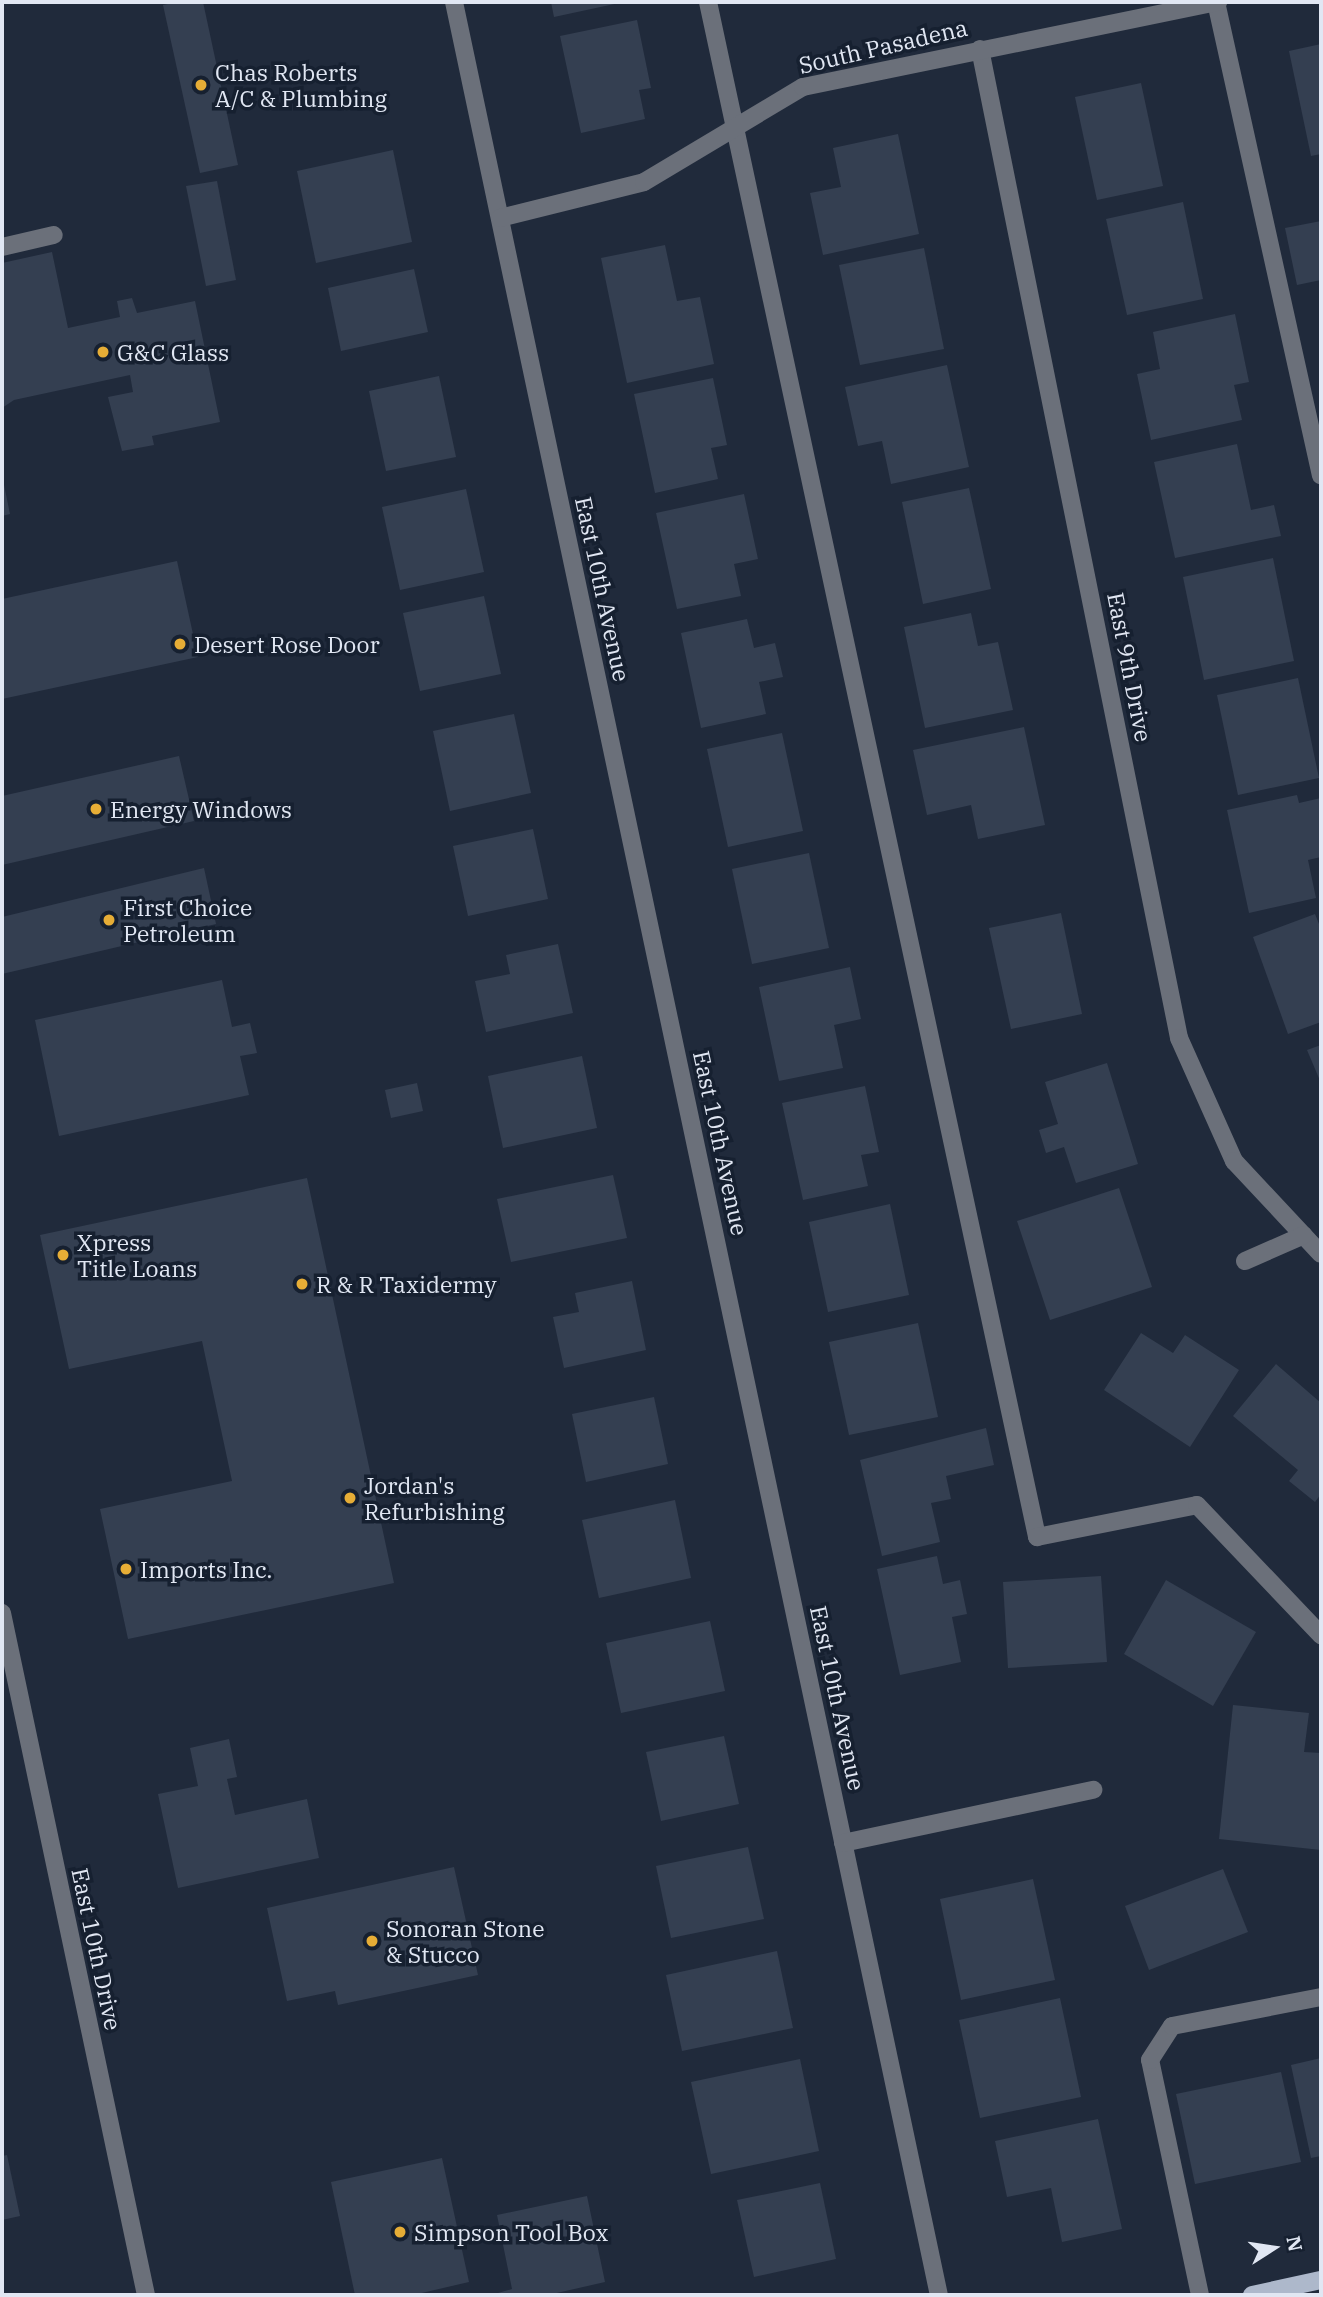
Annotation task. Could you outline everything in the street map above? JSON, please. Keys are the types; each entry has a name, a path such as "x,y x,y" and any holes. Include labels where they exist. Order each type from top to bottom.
{"main road":[{"path":"1252,2295 1321,2280"}],"street":[{"name":"East 10th Avenue","path":"454,2 939,2295"},
{"path":"708,2 1037,1537 1197,1505 1321,1635"},
{"name":"South Pasadena","path":"500,218 644,182 803,87 1217,2"},
{"path":"1217,2 1321,476"},
{"name":"East 9th Drive","path":"981,49 1179,1038 1234,1161 1321,1254"},
{"path":"2,247 54,235"},
{"path":"1245,1261 1304,1235"},
{"name":"East 10th Drive","path":"2,1614 146,2295"},
{"path":"843,1843 1093,1790"},
{"path":"1200,2295 1150,2060 1172,2026 1321,1997"}],"building":[{"name":"Chas Roberts A/C & Plumbing","path":"203,2 238,165 200,173 163,5"},
{"path":"551,2 619,2 619,3 554,17"},
{"path":"637,20 651,88 639,90 645,119 581,133 560,36"},
{"path":"1321,44 1321,154 1311,156 1289,51"},
{"path":"1141,83 1163,186 1097,200 1075,97"},
{"path":"898,134 919,234 823,255 810,193 841,187 833,148"},
{"path":"393,150 412,242 316,263 297,171"},
{"path":"217,181 236,280 206,286 186,186"},
{"path":"1183,202 1203,299 1127,315 1106,219"},
{"path":"1321,221 1321,280 1297,285 1285,228"},
{"path":"665,245 677,301 700,297 714,364 627,383 601,258"},
{"path":"924,248 944,349 860,365 839,265"},
{"name":"G&C Glass","path":"52,252 68,328 120,317 117,301 132,298 137,313 195,301 220,422 152,436 154,445 122,451 108,397 133,392 130,375 14,400 2,408 2,263"},
{"path":"414,269 428,332 341,351 328,288"},
{"path":"1235,314 1249,382 1234,385 1242,420 1151,440 1137,374 1160,369 1153,332"},
{"path":"947,365 969,467 891,484 882,441 858,446 845,387"},
{"path":"439,376 456,457 386,471 369,391"},
{"path":"713,378 727,445 711,448 718,479 655,493 634,394"},
{"path":"1237,444 1251,510 1274,505 1281,536 1175,558 1154,462"},
{"path":"2,481 10,514 2,516"},
{"path":"969,488 991,589 923,604 902,502"},
{"path":"466,489 484,572 400,590 382,507"},
{"path":"744,494 758,559 734,564 741,596 677,609 656,513"},
{"path":"1273,558 1294,661 1204,680 1183,577"},
{"path":"177,561 198,657 2,699 2,599"},
{"path":"484,596 501,674 420,691 403,613"},
{"path":"971,613 978,646 998,642 1013,710 925,728 904,627"},
{"path":"747,619 754,648 775,643 783,677 759,682 766,714 701,728 681,633"},
{"path":"1298,678 1319,778 1238,795 1217,695"},
{"path":"514,714 531,793 450,811 433,731"},
{"path":"1024,727 1045,825 978,839 971,805 927,815 913,750"},
{"path":"782,733 803,831 728,847 707,749"},
{"name":"Energy Windows","path":"179,756 194,821 2,865 2,796"},
{"path":"1297,795 1299,803 1321,798 1321,857 1308,860 1316,898 1249,913 1227,810"},
{"path":"533,829 548,899 468,916 453,846"},
{"path":"809,853 829,948 752,964 732,869"},
{"name":"First Choice Petroleum","path":"204,868 216,924 2,974 2,917"},
{"path":"1061,913 1082,1014 1011,1029 989,928"},
{"path":"1315,914 1321,929 1321,1022 1288,1034 1253,937"},
{"path":"558,944 573,1013 486,1032 475,981 510,974 506,955"},
{"path":"850,967 861,1019 834,1025 843,1068 779,1081 759,987"},
{"path":"222,980 232,1027 250,1023 257,1053 240,1056 249,1095 59,1136 35,1020"},
{"path":"1321,1045 1321,1083 1307,1050"},
{"path":"582,1056 597,1128 503,1148 488,1076"},
{"path":"1107,1063 1138,1164 1076,1183 1064,1147 1046,1153 1039,1130 1058,1124 1045,1082"},
{"path":"417,1083 423,1111 391,1118 385,1090"},
{"path":"865,1086 879,1152 861,1155 868,1186 803,1200 782,1103"},
{"path":"613,1175 627,1238 511,1262 497,1199"},
{"path":"307,1178 394,1583 128,1639 100,1509 232,1481 202,1341 69,1369 40,1235"},
{"path":"1119,1188 1152,1287 1050,1320 1017,1221"},
{"path":"890,1204 909,1295 828,1312 809,1222"},
{"path":"632,1281 646,1350 564,1368 553,1317 579,1312 575,1293"},
{"path":"918,1323 938,1417 849,1435 829,1342"},
{"path":"1141,1333 1173,1353 1185,1335 1239,1370 1190,1447 1104,1390"},
{"path":"1276,1364 1321,1403 1321,1494 1315,1502 1289,1481 1298,1470 1233,1416"},
{"path":"654,1397 668,1464 586,1482 572,1414"},
{"path":"986,1428 994,1465 946,1476 951,1499 931,1503 940,1542 882,1556 860,1460"},
{"path":"675,1500 691,1578 599,1598 582,1520"},
{"path":"937,1556 943,1584 960,1580 967,1614 952,1617 961,1662 900,1675 877,1569"},
{"path":"1101,1576 1107,1662 1008,1668 1003,1582"},
{"path":"1166,1580 1256,1632 1213,1706 1124,1654"},
{"path":"710,1621 725,1691 621,1713 606,1643"},
{"path":"1233,1705 1309,1713 1304,1752 1321,1753 1321,1850 1219,1839"},
{"path":"724,1736 739,1804 661,1821 646,1752"},
{"path":"229,1739 237,1777 227,1779 235,1815 307,1799 319,1858 178,1888 158,1794 198,1786 190,1748"},
{"path":"748,1847 764,1919 671,1938 656,1866"},
{"name":"Sonoran Stone & Stucco","path":"454,1867 478,1975 338,2005 335,1991 287,2001 267,1908"},
{"path":"1223,1869 1248,1932 1149,1970 1125,1906"},
{"path":"1033,1879 1055,1980 961,2000 940,1899"},
{"path":"777,1951 793,2028 682,2051 666,1975"},
{"path":"1060,1998 1081,2097 980,2118 959,2020"},
{"path":"1321,2058 1321,2156 1311,2158 1291,2065"},
{"path":"800,2059 819,2151 711,2174 691,2082"},
{"path":"1281,2072 1301,2162 1195,2184 1176,2094"},
{"path":"1098,2119 1122,2229 1062,2242 1051,2188 1007,2197 995,2141"},
{"path":"7,2155 20,2216 2,2220 2,2156"},
{"name":"Simpson Tool Box","path":"442,2158 469,2282 413,2295 355,2295 331,2182"},
{"path":"820,2183 836,2259 754,2277 737,2200"},
{"path":"587,2196 605,2282 548,2295 491,2295 512,2289 497,2215"}],"place":[{"name":"Chas Roberts A/C & Plumbing","path":"201,85"},
{"name":"G&C Glass","path":"103,352"},
{"name":"Desert Rose Door","path":"180,644"},
{"name":"Energy Windows","path":"96,809"},
{"name":"First Choice Petroleum","path":"109,920"},
{"name":"Xpress Title Loans","path":"63,1255"},
{"name":"R & R Taxidermy","path":"302,1284"},
{"name":"Jordan's Refurbishing","path":"350,1498"},
{"name":"Imports Inc.","path":"126,1569"},
{"name":"Sonoran Stone & Stucco","path":"372,1941"},
{"name":"Simpson Tool Box","path":"400,2232"}]}
